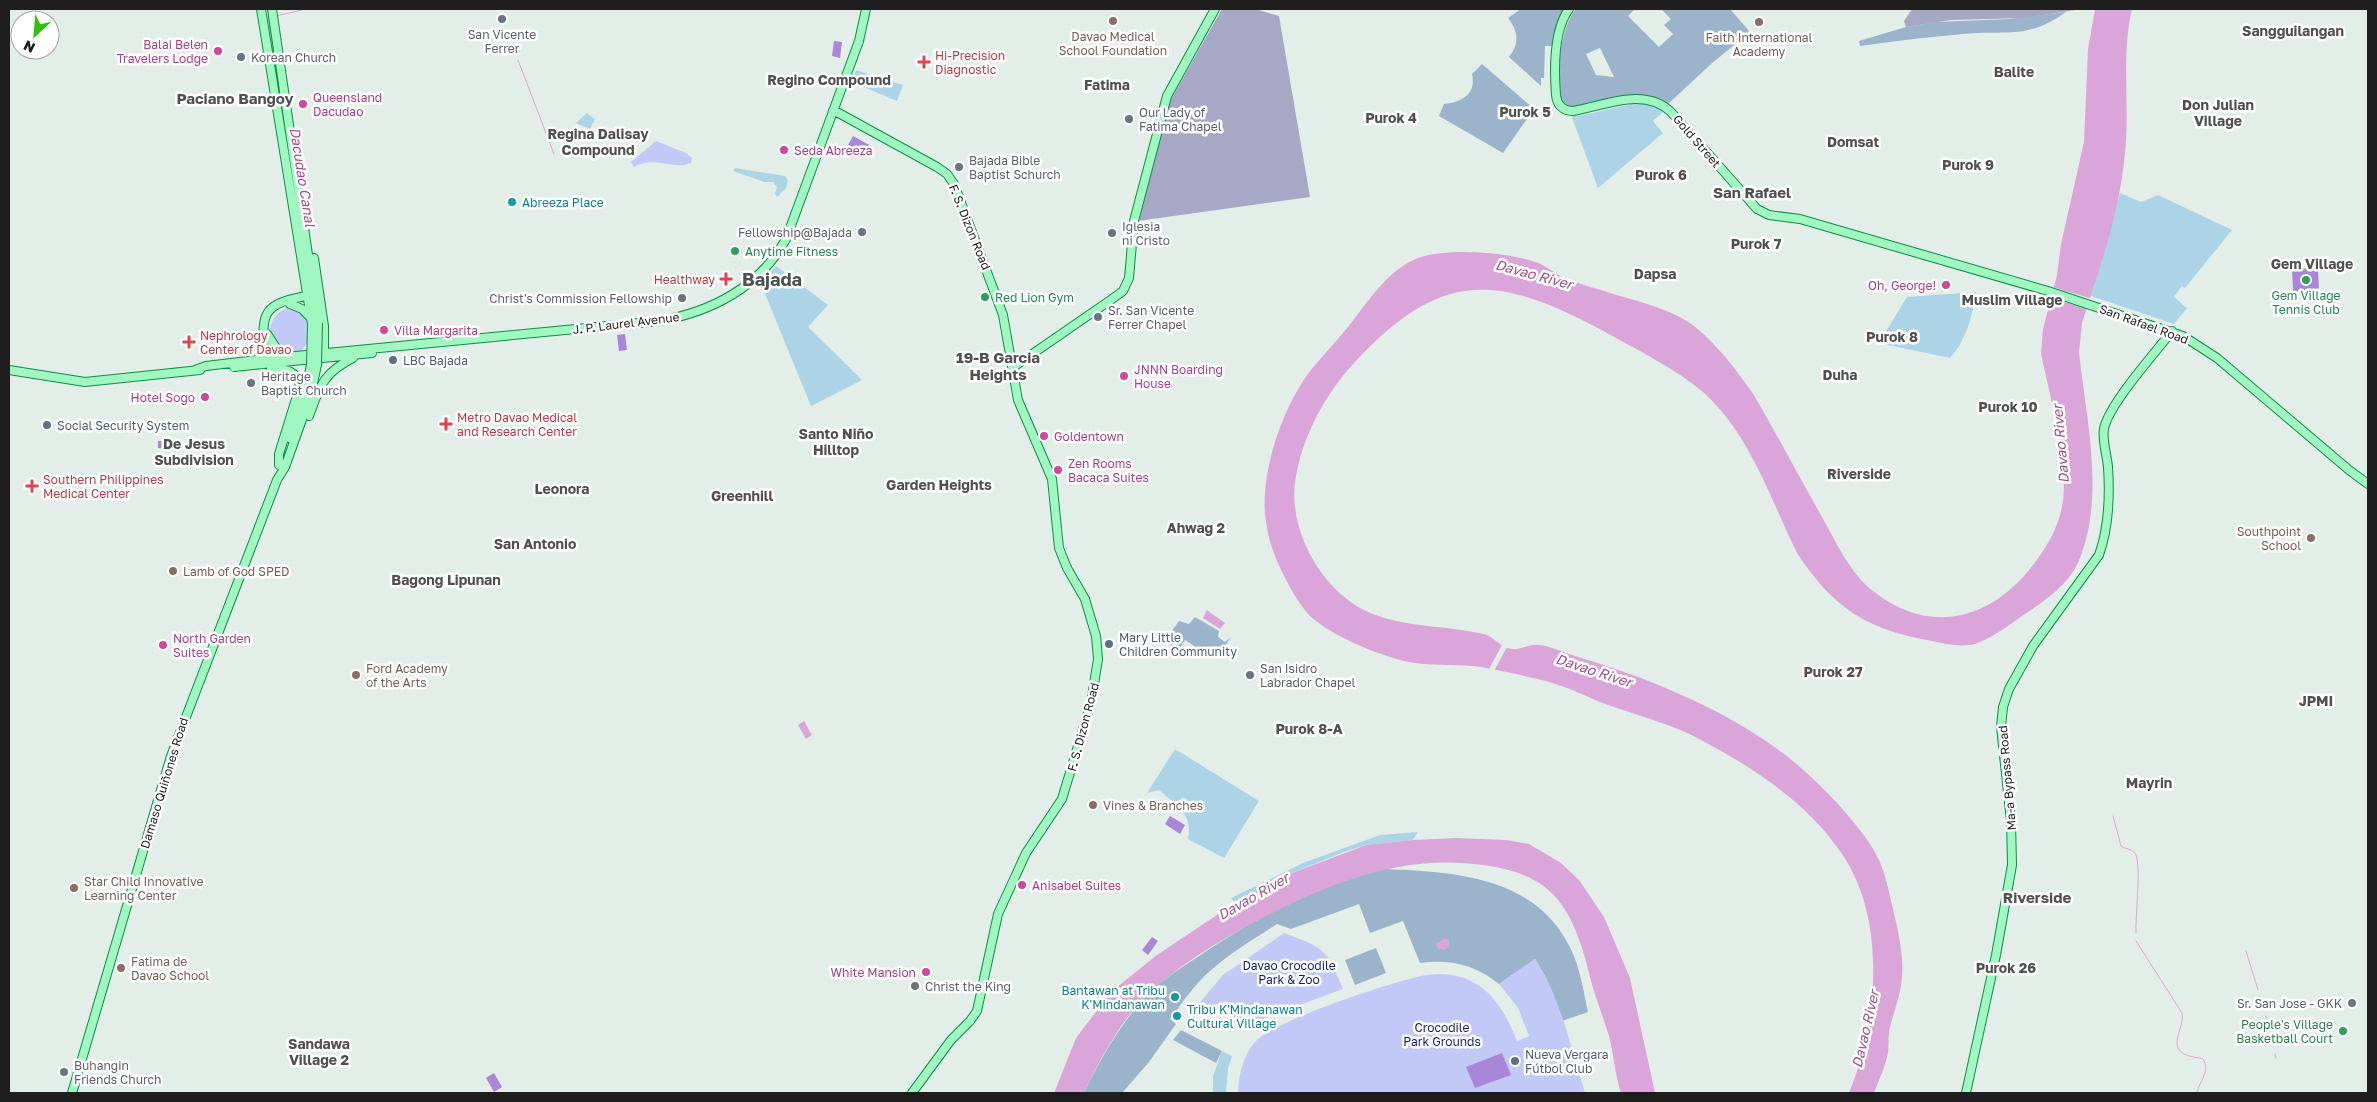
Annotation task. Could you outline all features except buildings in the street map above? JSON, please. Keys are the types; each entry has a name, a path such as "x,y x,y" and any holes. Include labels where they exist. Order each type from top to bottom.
{"main road":[{"path":"261,9 277,112 312,298"},
{"path":"272,9 306,234 312,298"},
{"name":"J. P. Laurel Avenue","path":"9,370 68,380 93,382 195,370 239,367 291,356 403,347 659,321 694,313 722,302 755,277 784,243 797,214 861,36 866,9"},
{"path":"1012,368 1112,299 1126,287 1130,274 1132,236 1136,214 1163,107 1171,87 1215,9"},
{"name":"Gold Street","path":"1569,9 1558,37 1556,90 1559,106 1573,111 1635,99 1658,103 1671,112 1761,212 1795,218 1907,250"},
{"path":"277,112 288,111"},
{"name":"F. S. Dizon Road","path":"834,111 924,160 950,178 970,223 1003,315 1012,368 1022,409 1052,479 1061,553 1081,590 1092,622 1097,647 1097,678 1062,799 1026,853 1000,908 977,1011 970,1022 951,1040 912,1093"},
{"path":"306,234 312,246 316,271 323,320 324,353"},
{"name":"San Rafael Road","path":"1907,250 2048,291 2172,331 2210,352 2368,484"},
{"path":"266,362 268,324 272,314 290,304 312,298"},
{"path":"266,362 263,324 269,310 281,302 312,298"},
{"name":"Damaso Quiñones Road","path":"72,1093 171,756 277,480 317,365 312,298"},
{"path":"290,304 302,309 314,322"},
{"name":"Ma-a Bypass Road","path":"1966,1093 1996,955 2012,865 2011,821 2001,727 2004,703 2009,689 2033,646 2099,555 2104,540 2109,504 2104,437 2105,425 2131,383 2172,331"},
{"path":"267,334 276,348 291,356"},
{"path":"251,360 260,355 264,347"},
{"name":"J. P. Laurel Avenue","path":"195,370 206,366 251,360 266,362 358,355 397,350 403,347"},
{"path":"239,367 286,370 298,378 299,393 279,454 282,466 292,458 323,380 334,368 358,355"}],"shaded area":[{"path":"1222,9 1255,9 1279,16 1310,197 1138,221 1170,101"},
{"path":"1521,9 1566,9 1558,23 1553,46 1545,46 1544,78 1541,78 1541,86 1509,57 1515,47 1516,32 1508,18"},
{"path":"1576,9 1635,9 1628,16 1659,47 1673,34 1664,25 1671,19 1661,9 1730,9 1750,32 1711,64 1667,105 1659,100 1571,108 1561,100 1558,78 1560,52 1571,16","holes":["1600,48 1614,77 1596,75 1586,54"]},
{"path":"1912,9 2082,9 2024,18 1951,20 1906,27 1904,21"},
{"path":"2066,12 2040,27 2016,32 1963,34 1860,46 1859,41 1906,27 1936,22 2009,19"},
{"path":"834,41 842,42 840,58 832,56"},
{"path":"1482,64 1534,109 1503,153 1439,116 1444,104 1456,102 1470,92 1473,81 1472,74"},
{"path":"856,70 903,85 897,101 852,82"},
{"path":"1632,104 1647,104 1664,111 1653,121 1663,133 1598,188 1571,115 1578,116"},
{"path":"587,113 595,119 590,129 576,123"},
{"path":"853,136 871,146 867,155 848,145"},
{"path":"735,168 785,176 788,180 786,188 777,197 775,194 777,187 773,182 764,182 733,171"},
{"path":"2120,193 2141,202 2158,195 2232,230 2185,288 2182,286 2174,297 2187,308 2174,324 2091,296"},
{"path":"776,266 828,305 808,327 862,380 811,406 761,284"},
{"name":"Gem Village Tennis Club","path":"2318,268 2319,291 2293,292 2292,269"},
{"path":"1976,292 1973,310 1965,335 1950,358 1879,343 1907,297"},
{"path":"625,334 627,350 619,351 617,335"},
{"path":"158,441 173,441 173,448 158,448"},
{"path":"1195,617 1219,631 1218,637 1225,642 1231,637 1225,646 1211,655 1197,651 1196,647 1185,640 1178,651 1165,640 1179,621 1189,624"},
{"path":"1175,749 1259,801 1224,858 1188,839 1189,830 1186,816 1159,790 1147,793"},
{"path":"1170,816 1185,825 1180,834 1165,824"},
{"path":"1418,832 1413,840 1366,845 1344,852 1282,877 1235,903 1231,898 1303,863 1380,835"},
{"path":"1384,869 1441,873 1495,884 1519,895 1541,910 1559,930 1574,956 1588,1012 1562,1021 1551,989 1535,959 1499,984 1481,972 1462,965 1442,962 1420,963 1403,921 1370,933 1359,904 1291,929 1277,924 1234,952 1210,971 1188,994 1170,1019 1176,1024 1149,1062 1122,1093 1084,1093 1104,1054 1120,1029 1138,1005 1164,980 1215,945 1261,918 1334,884"},
{"path":"1152,937 1158,941 1148,955 1142,950"},
{"path":"1376,948 1386,973 1355,985 1345,960"},
{"path":"1181,1030 1222,1051 1216,1063 1173,1040"},
{"path":"1222,1051 1232,1056 1228,1069 1226,1093 1213,1093 1213,1076"},
{"path":"1502,1053 1511,1075 1475,1088 1466,1067"},
{"path":"494,1073 502,1087 494,1092 486,1078"}],"green space":[{"path":"656,141 686,153 692,158 691,163 678,165 650,162 634,167 631,162"},
{"path":"287,308 295,308 307,320 309,341 302,350 291,351 283,348 270,333 274,318 279,312"},
{"name":"Davao Crocodile Park & Zoo","path":"1284,933 1309,943 1323,952 1333,965 1343,989 1267,1017 1256,1023 1233,1023 1233,1014 1225,1001 1213,1009 1196,1007 1223,975"},
{"name":"Crocodile Park Grounds","path":"1535,959 1559,1007 1585,1093 1238,1093 1239,1079 1248,1052 1257,1040 1269,1032 1311,1012 1338,1002 1390,984 1427,975 1453,975 1472,982 1490,994 1508,1020 1517,1041 1529,1036 1518,1008 1499,984"}],"water":[{"name":"Davao River","path":"2095,9 2132,9 2126,62 2125,153 2119,197 2096,281 2082,323 2079,352 2092,456 2093,482 2087,533 2076,567 2065,582 2044,601 1993,636 1974,644 1962,646 1909,636 1870,623 1854,614 1824,588 1797,553 1746,446 1718,407 1702,391 1656,360 1569,314 1535,300 1503,292 1474,290 1445,296 1416,309 1387,331 1355,362 1324,402 1309,433 1298,466 1295,483 1295,502 1297,521 1303,539 1312,558 1323,574 1350,601 1366,611 1394,620 1484,634 1509,648 1517,649 1536,645 1547,647 1617,669 1687,697 1734,721 1778,750 1818,784 1844,810 1866,838 1881,866 1899,934 1902,969 1900,990 1889,1030 1888,1053 1874,1093 1849,1093 1859,1065 1871,1004 1872,940 1866,909 1856,880 1842,854 1813,819 1779,788 1741,762 1679,729 1608,705 1546,681 1481,667 1415,663 1389,657 1345,639 1319,624 1308,614 1295,596 1271,546 1265,509 1265,488 1269,467 1281,425 1299,387 1310,371 1379,288 1397,270 1418,258 1446,253 1480,252 1513,256 1541,264 1572,281 1661,309 1684,319 1694,326 1719,349 1754,395 1838,547 1850,566 1865,584 1895,606 1918,614 1940,617 1961,615 1982,608 2002,596 2020,581 2036,561 2052,536 2062,507 2064,490 2061,451 2041,354 2043,329 2057,275 2061,244 2084,142 2088,49"},
{"path":"1207,610 1225,623 1220,629 1203,618"},
{"path":"804,721 812,735 806,739 798,725"},
{"name":"Davao River","path":"1456,838 1506,840 1529,844 1561,863 1579,880 1604,917 1630,978 1655,1093 1621,1093 1609,1036 1586,960 1570,918 1553,894 1529,877 1514,872 1483,865 1452,862 1393,868 1364,875 1308,896 1226,938 1174,972 1140,1002 1112,1040 1084,1093 1054,1093 1076,1038 1112,991 1157,955 1235,903 1282,877 1366,845"},
{"path":"1445,938 1449,940 1449,947 1445,950 1438,949 1436,944"}],"pier":[{"path":"2052,287 2093,299 2089,310 2049,297"},
{"path":"1503,643 1508,645 1493,673 1488,671"}],"waterway":[{"path":"276,16 306,9"},
{"name":"Dacudao Canal","path":"268,17 273,50"},
{"name":"Dacudao Canal","path":"275,58 282,106"},
{"path":"518,60 554,154"},
{"name":"Dacudao Canal","path":"283,112 299,219"},
{"path":"2113,816 2121,846 2134,852 2137,859 2136,933"},
{"path":"2136,941 2182,1013 2177,1041 2179,1050 2186,1055 2203,1059 2205,1063 2205,1072 2197,1093"},
{"path":"2246,951 2258,990"},
{"path":"2260,996 2264,1010"},
{"path":"2266,1016 2268,1027"},
{"path":"2270,1034 2273,1046"},
{"path":"2275,1054 2276,1058"}],"place":[{"name":"San Vicente Ferrer","path":"502,19"},
{"name":"Davao Medical School Foundation","path":"1113,21"},
{"name":"Faith International Academy","path":"1759,22"},
{"name":"Balai Belen Travelers Lodge","path":"218,51"},
{"name":"Korean Church","path":"241,57"},
{"name":"Hi-Precision Diagnostic","path":"924,62"},
{"name":"Queensland Dacudao","path":"303,104"},
{"name":"Our Lady of Fatima Chapel","path":"1129,119"},
{"name":"Seda Abreeza","path":"784,150"},
{"name":"Bajada Bible Baptist Schurch","path":"959,167"},
{"name":"Abreeza Place","path":"512,202"},
{"name":"Fellowship@Bajada","path":"862,232"},
{"name":"Iglesia ni Cristo","path":"1112,233"},
{"name":"Anytime Fitness","path":"735,251"},
{"name":"Healthway","path":"726,279"},
{"name":"Gem Village Tennis Club","path":"2306,280"},
{"name":"Oh, George!","path":"1946,285"},
{"name":"Red Lion Gym","path":"985,297"},
{"name":"Christ's Commission Fellowship","path":"682,298"},
{"name":"Sr. San Vicente Ferrer Chapel","path":"1098,317"},
{"name":"Villa Margarita","path":"384,330"},
{"name":"Nephrology Center of Davao","path":"189,342"},
{"name":"LBC Bajada","path":"393,360"},
{"name":"JNNN Boarding House","path":"1124,376"},
{"name":"Heritage Baptist Church","path":"251,383"},
{"name":"Hotel Sogo","path":"205,397"},
{"name":"Metro Davao Medical and Research Center","path":"446,424"},
{"name":"Social Security System","path":"47,425"},
{"name":"Goldentown","path":"1044,436"},
{"name":"Zen Rooms Bacaca Suites","path":"1058,470"},
{"name":"Southern Philippines Medical Center","path":"32,486"},
{"name":"Southpoint School","path":"2311,538"},
{"name":"Lamb of God SPED","path":"173,571"},
{"name":"Mary Little Children Community","path":"1109,644"},
{"name":"North Garden Suites","path":"163,645"},
{"name":"Ford Academy of the Arts","path":"356,675"},
{"name":"San Isidro Labrador Chapel","path":"1250,675"},
{"name":"Vines & Branches","path":"1093,805"},
{"name":"Anisabel Suites","path":"1022,885"},
{"name":"Star Child Innovative Learning Center","path":"74,888"},
{"name":"Fatima de Davao School","path":"121,968"},
{"name":"White Mansion","path":"926,972"},
{"name":"Christ the King","path":"915,986"},
{"name":"Bantawan at Tribu K'Mindanawan","path":"1175,997"},
{"name":"Sr. San Jose - GKK","path":"2352,1003"},
{"name":"Tribu K'Mindanawan Cultural Village","path":"1177,1016"},
{"name":"People's Village Basketball Court","path":"2343,1031"},
{"name":"Nueva Vergara Fútbol Club","path":"1515,1061"},
{"name":"Buhangin Friends Church","path":"64,1072"}],"district":[{"name":"Sangguilangan","path":"2293,30"},
{"name":"Balite","path":"2014,71"},
{"name":"Regino Compound","path":"829,79"},
{"name":"Fatima","path":"1107,84"},
{"name":"Paciano Bangoy","path":"235,98"},
{"name":"Purok 5","path":"1525,111"},
{"name":"Don Julian Village","path":"2218,112"},
{"name":"Purok 4","path":"1391,117"},
{"name":"Domsat","path":"1853,141"},
{"name":"Regina Dalisay Compound","path":"598,142"},
{"name":"Purok 9","path":"1968,164"},
{"name":"Purok 6","path":"1661,174"},
{"name":"San Rafael","path":"1752,192"},
{"name":"Purok 7","path":"1756,243"},
{"name":"Gem Village","path":"2312,263"},
{"name":"Dapsa","path":"1655,273"},
{"name":"Bajada","path":"772,279"},
{"name":"Muslim Village","path":"2012,299"},
{"name":"Purok 8","path":"1892,336"},
{"name":"19-B Garcia Heights","path":"998,366"},
{"name":"Duha","path":"1840,374"},
{"name":"Purok 10","path":"2008,406"},
{"name":"Santo Niño Hilltop","path":"836,442"},
{"name":"De Jesus Subdivision","path":"194,452"},
{"name":"Riverside","path":"1859,473"},
{"name":"Garden Heights","path":"939,484"},
{"name":"Leonora","path":"562,488"},
{"name":"Greenhill","path":"742,495"},
{"name":"Ahwag 2","path":"1196,527"},
{"name":"San Antonio","path":"535,543"},
{"name":"Bagong Lipunan","path":"446,579"},
{"name":"Purok 27","path":"1833,671"},
{"name":"JPMI","path":"2316,700"},
{"name":"Purok 8-A","path":"1309,728"},
{"name":"Mayrin","path":"2149,782"},
{"name":"Riverside","path":"2037,897"},
{"name":"Purok 26","path":"2006,967"},
{"name":"Sandawa Village 2","path":"319,1052"}]}
